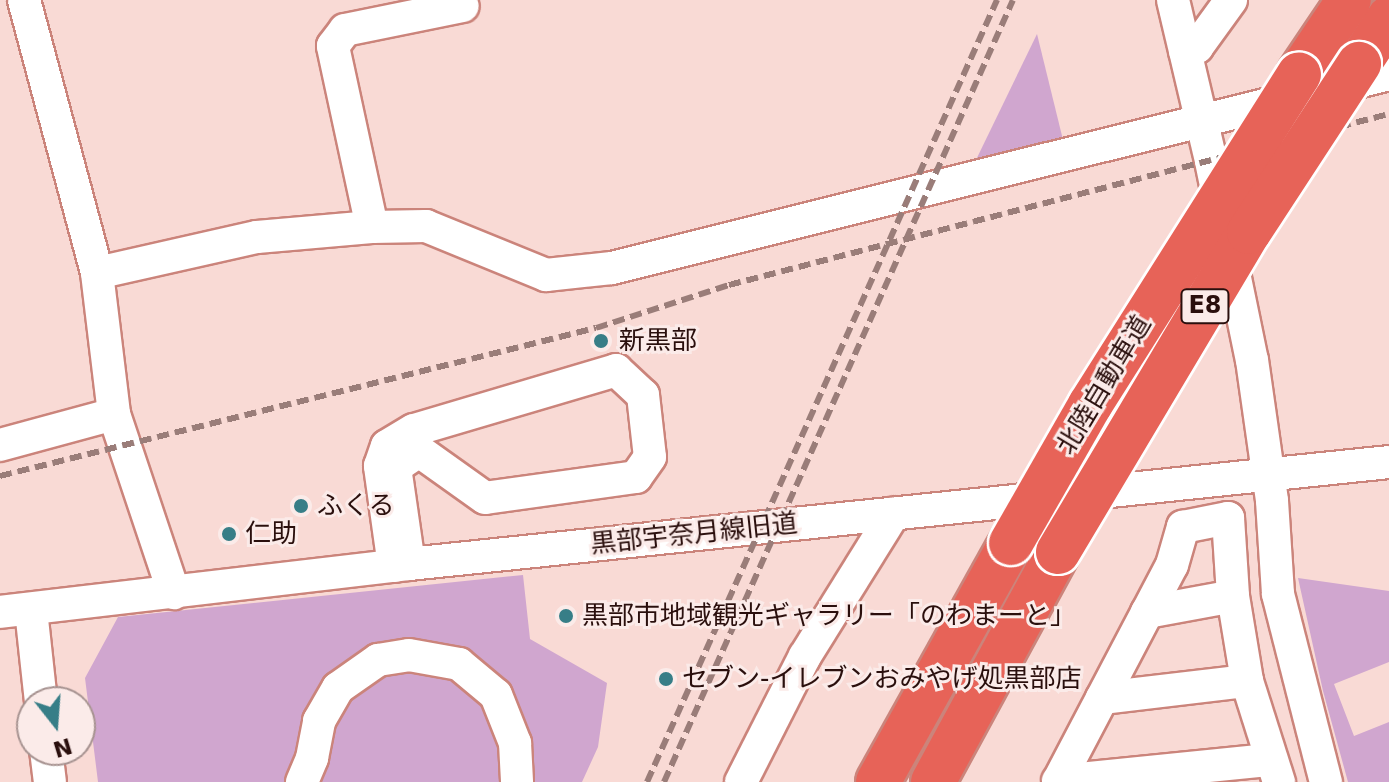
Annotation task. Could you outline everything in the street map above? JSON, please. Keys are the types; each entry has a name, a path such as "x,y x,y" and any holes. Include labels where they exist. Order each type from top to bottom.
{"highway":[{"name":"北陸自動車道","path":"878,782 1011,543 1140,323 1349,0"},
{"name":"北陸自動車道","path":"933,782 1058,552 1249,232 1374,69 1389,18"}],"street":[{"path":"24,0 97,273 114,414 174,593"},
{"path":"1173,0 1252,360 1268,476 1278,594 1326,782"},
{"path":"1185,51 1197,47 1231,0"},
{"path":"372,227 333,46 345,30 463,6"},
{"path":"97,273 257,237 372,227 426,226 546,275 612,268 1200,120 1374,69"},
{"path":"616,370 643,395 650,457 636,477 485,498 419,451 395,467 401,565 380,466 387,446 414,430 616,370"},
{"path":"0,445 114,414"},
{"name":"黒部宇奈月線旧道","path":"15,611 401,565 1389,462"},
{"path":"741,782 805,656 894,513"},
{"path":"1228,518 1233,596 1247,681 1275,771 1058,781 1172,565 1183,527 1228,518"},
{"path":"1147,612 1233,596"},
{"path":"15,611 36,686"},
{"path":"302,782 312,758 319,721 338,688 378,660 409,655 459,664 496,695 515,743 517,782"},
{"path":"1102,698 1247,681"}],"shaded area":[{"path":"1037,34 1064,144 957,199"},
{"path":"523,575 530,639 607,683 598,747 582,782 98,782 96,686 86,686 85,678 118,617"},
{"path":"1298,578 1389,591 1389,662 1334,684 1354,736 1389,722 1389,782 1348,782 1323,691"}],"railway":[{"path":"647,782 997,0"},
{"path":"664,782 1013,0"},
{"path":"0,476 596,328 729,285 1389,114"}],"place":[{"name":"新黒部","path":"601,341"},
{"name":"ふくる","path":"301,506"},
{"name":"仁助","path":"229,534"},
{"name":"黒部市地域観光ギャラリー「のわまーと」","path":"566,616"},
{"name":"セブン-イレブンおみやげ処黒部店","path":"666,679"}]}
